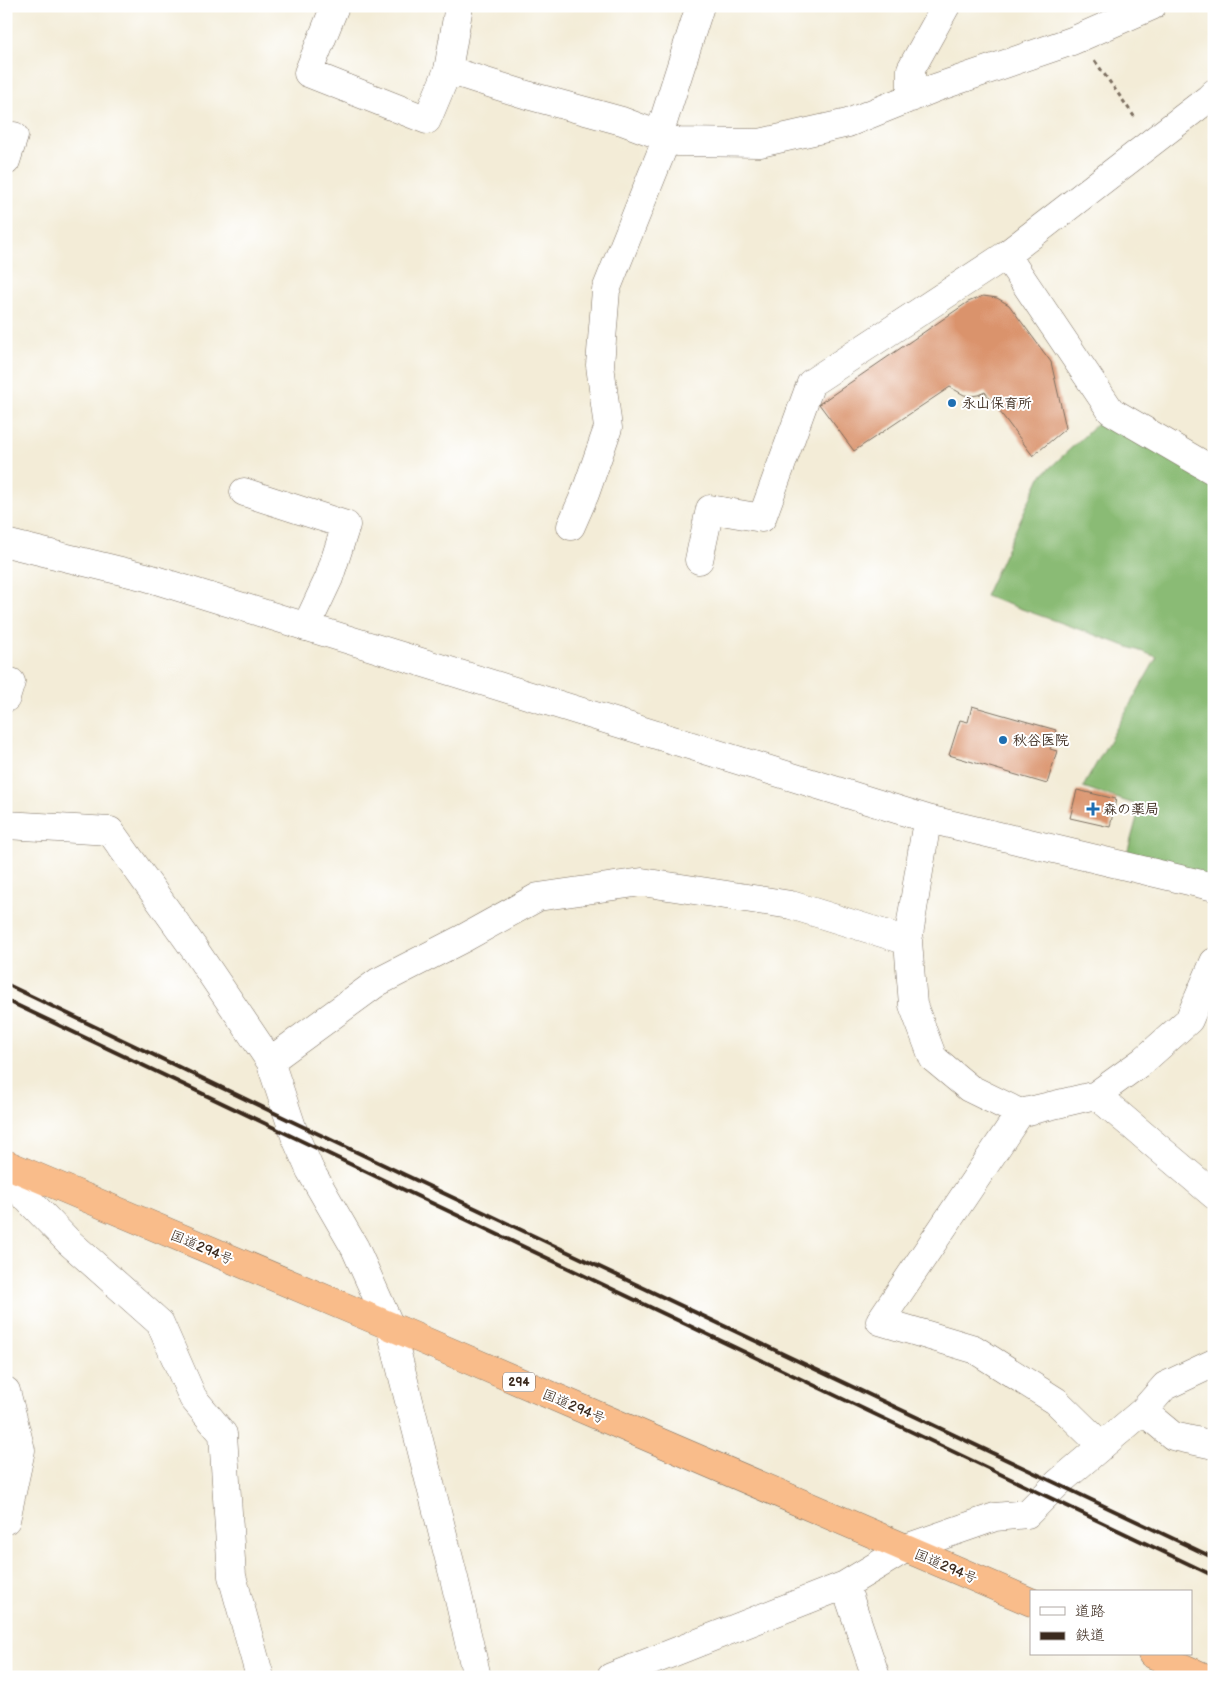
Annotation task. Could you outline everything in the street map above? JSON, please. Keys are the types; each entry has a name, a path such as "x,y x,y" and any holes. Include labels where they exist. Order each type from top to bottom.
{"highway":[{"name":"国道294号","path":"6,1164 390,1326 1030,1602"},
{"path":"1157,1656 1204,1677"}],"street":[{"path":"335,6 308,74 427,120 448,70 459,6"},
{"path":"572,526 608,428 600,366 606,290 663,136 700,6"},
{"path":"911,98 911,69 946,6"},
{"path":"448,70 527,95 622,121 678,142 760,143 848,123 911,98 1078,38 1110,14 1152,6"},
{"path":"699,560 710,509 762,518 811,383 1006,255 1214,93"},
{"path":"1006,255 1111,411 1214,471"},
{"path":"244,492 346,525 329,578 306,627"},
{"path":"6,543 146,577 928,819 1214,887"},
{"path":"6,825 110,831 195,950 270,1061 302,1153 355,1248 390,1326 477,1677"},
{"path":"925,833 908,941 914,1005 932,1058 969,1088 1020,1113 1096,1095 1144,1061 1189,1020 1214,962"},
{"path":"270,1061 378,982 538,897 642,882 791,905 908,941"},
{"path":"1096,1095 1214,1195"},
{"path":"1020,1113 880,1321 974,1348 1056,1401 1102,1446"},
{"path":"6,1177 69,1242 160,1323 193,1398 223,1434 232,1576 260,1677"},
{"path":"611,1677 845,1585 906,1548 994,1517 1027,1514 1058,1483 1143,1411 1165,1386 1214,1362"},
{"path":"6,1390 21,1450 6,1520"},
{"path":"1143,1411 1173,1436 1214,1445"},
{"path":"845,1585 876,1677"}],"path":[{"path":"1078,38 1152,142"}],"green space":[{"path":"1111,411 1214,471 1214,887 1124,865 1140,806 1083,787 1157,657 985,596 1040,477"}],"building":[{"path":"983,296 997,298 1009,305 1051,362 1066,428 1033,456 985,392 971,396 964,395 950,387 854,451 819,404 968,302"},
{"name":"秋谷医院","path":"972,706 1056,730 1050,749 1057,751 1047,784 949,755 960,720 968,722"},
{"name":"森の薬局","path":"1077,790 1116,799 1110,827 1070,818"}],"railway":[{"path":"6,984 1214,1558"},
{"path":"6,1000 1214,1576"}],"place":[{"name":"永山保育所","path":"952,403"},
{"name":"秋谷医院","path":"1003,740"},
{"name":"森の薬局","path":"1093,809"}]}
